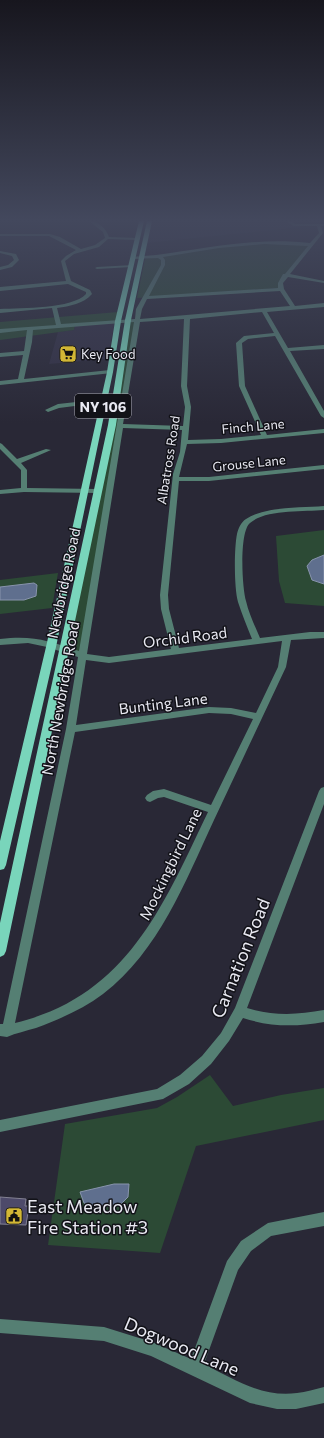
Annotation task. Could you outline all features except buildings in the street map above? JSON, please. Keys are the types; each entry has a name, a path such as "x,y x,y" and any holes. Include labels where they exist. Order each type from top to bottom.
{"main road":[{"name":"Newbridge Road","path":"0,865 51,647 104,401 118,321 126,288"},
{"name":"Newbridge Road","path":"0,951 112,426 133,321 138,288"},
{"path":"4,848 22,849"}],"street":[{"path":"0,311 77,303 88,296 86,289 84,288"},
{"name":"North Newbridge Road","path":"3,1031 71,728 121,426 133,321 150,288"},
{"path":"145,298 281,289 294,308"},
{"path":"0,331 118,321 187,318 324,305"},
{"path":"54,306 59,326"},
{"path":"264,311 324,416"},
{"name":"Albatross Road","path":"176,652 165,609 164,595 176,479 185,442 188,407 184,386 187,318"},
{"path":"21,381 21,368 30,340 30,329"},
{"path":"265,437 242,386 240,343 246,337 278,334"},
{"path":"287,350 324,347"},
{"path":"0,355 26,353"},
{"path":"0,383 110,372"},
{"path":"48,410 58,406 104,401"},
{"path":"121,426 186,428"},
{"name":"Finch Lane","path":"185,442 215,441 324,431"},
{"path":"0,445 25,472 24,490"},
{"path":"16,462 48,450"},
{"name":"Grouse Lane","path":"176,479 209,479 324,467"},
{"path":"0,492 24,490 98,491"},
{"path":"257,642 242,601 239,584 240,535 242,528 248,521 263,514 324,508"},
{"name":"Orchid Road","path":"0,642 30,640 83,657 109,660 287,638 324,635"},
{"name":"Mockingbird Lane","path":"3,1031 43,1020 89,996 122,970 155,929 171,900 282,667 287,638"},
{"name":"Bunting Lane","path":"71,728 209,710 232,711 258,717"},
{"name":"Carnation Road","path":"0,1126 151,1097 176,1087 202,1066 224,1041 240,1011 324,791"},
{"path":"150,798 156,794 164,794 213,810"},
{"path":"240,1011 272,1021 296,1021 324,1016"},
{"path":"195,1368 232,1266 246,1246 268,1230 324,1219"},
{"name":"Dogwood Lane","path":"0,1326 104,1334 152,1349 250,1395 277,1401 296,1400 324,1395"}],"shaded area":[{"path":"115,322 107,359 49,364 58,332 74,330 75,325"}],"green space":[{"path":"139,288 277,288 137,298"},
{"path":"118,312 115,322 75,325 74,330 0,340 0,322"},
{"path":"130,321 136,321 81,655 67,650"},
{"path":"324,530 324,606 285,603 279,581 276,536"},
{"path":"58,573 52,608 0,614 0,580"},
{"path":"210,1075 233,1106 281,1095 324,1088 324,1120 196,1146 160,1253 48,1245 65,1124 157,1108 177,1097"}],"water":[{"path":"324,555 324,584 312,580 307,566 312,560"},
{"path":"34,583 37,585 36,596 24,600 0,600 0,587"},
{"path":"114,1184 129,1184 128,1197 121,1204 94,1208 84,1203 80,1192"}],"place":[{"name":"Key Food","path":"68,354"},
{"name":"East Meadow Fire Station #3","path":"14,1216"}]}
